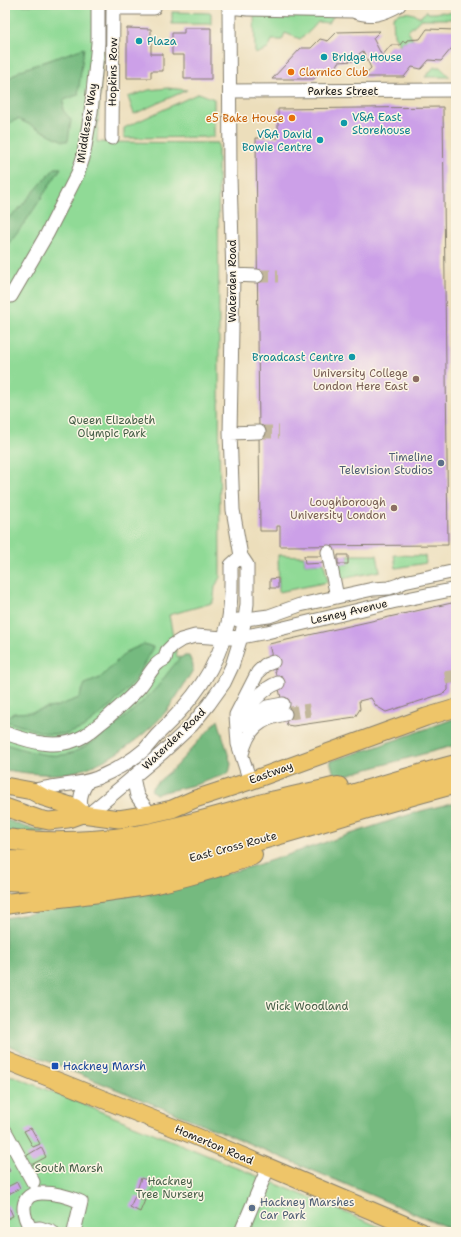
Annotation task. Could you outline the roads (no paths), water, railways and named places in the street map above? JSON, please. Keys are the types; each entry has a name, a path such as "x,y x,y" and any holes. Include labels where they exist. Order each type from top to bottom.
{"highway":[{"name":"East Cross Route","path":"5,861 53,861 159,847 253,825 456,764"},
{"path":"5,839 53,841 99,840 145,834 195,823 269,803 383,777 427,773"},
{"name":"East Cross Route","path":"5,880 57,879 97,875 175,862 271,837 456,783"},
{"path":"5,904 118,890 193,874 278,846 338,817"}],"main road":[{"name":"Eastway","path":"5,786 32,791 43,798 74,807 86,814 101,818 119,819 150,814 172,809 195,799 426,717 456,708"},
{"name":"Eastway","path":"5,807 39,819 49,820 68,819 86,814"},
{"name":"Homerton Road","path":"5,1060 190,1134 422,1232"}],"street":[{"name":"Middlesex Way","path":"11,296 50,228 78,173 83,158 98,43 98,5"},
{"path":"229,6 248,9 353,11 363,15 387,11 399,5"},
{"path":"113,6 154,8"},
{"name":"Hopkins Row","path":"112,138 113,6"},
{"name":"Waterden Road","path":"86,814 152,762 192,725 224,683 241,636 245,619 247,604 247,565 241,556 232,494 230,433 233,275 230,178 229,6"},
{"name":"Parkes Street","path":"230,91 456,90"},
{"path":"233,275 258,276"},
{"path":"230,433 259,432"},
{"path":"328,552 337,596"},
{"name":"Waterden Road","path":"32,791 47,787 70,785 88,781 117,769 144,750 153,738 181,711 206,677 216,659 228,623 231,599 231,565 241,556"},
{"name":"Lesney Avenue","path":"228,623 269,616 300,605 337,596 373,589 389,588 398,586 404,582 456,571"},
{"name":"Lesney Avenue","path":"5,732 48,744 64,743 79,738 96,727 128,699 145,682 158,662 165,659 167,650 181,640 198,635 224,638 267,632 392,602 456,589"},
{"path":"250,780 242,756 236,715 258,672 265,665 273,662"},
{"path":"239,737 243,720 262,692 270,685 278,683"},
{"path":"239,737 267,707 284,709 277,716 259,723 250,732 245,740 242,756"},
{"path":"133,777 137,796 150,814"},
{"path":"86,814 80,798 82,789 88,781"},
{"path":"5,1131 33,1182"},
{"path":"241,1232 268,1168"},
{"path":"52,1232 40,1228 30,1231 26,1221 24,1205 27,1199 34,1194 42,1193 70,1197 81,1202 74,1232"}],"tunnel":[{"path":"257,276 278,276"},
{"path":"259,432 279,432"},
{"path":"445,678 456,676"},
{"path":"285,714 310,710"}],"place":[{"name":"Plaza","path":"139,41"},
{"name":"Bridge House","path":"324,57"},
{"name":"Clarnico Club","path":"291,72"},
{"name":"e5 Bake House","path":"292,118"},
{"name":"V&A East Storehouse","path":"344,123"},
{"name":"V&A David Bowie Centre","path":"320,140"},
{"name":"Broadcast Centre","path":"352,357"},
{"name":"University College London Here East","path":"416,379"},
{"name":"Timeline Television Studios","path":"441,463"},
{"name":"Loughborough University London","path":"394,508"},
{"name":"Hackney Marsh","path":"55,1066"},
{"name":"Hackney Marshes Car Park","path":"252,1208"}],"park label":[{"name":"Queen Elizabeth Olympic Park","path":"112,426"},
{"name":"Wick Woodland","path":"307,1006"},
{"name":"South Marsh","path":"69,1168"},
{"name":"Hackney Tree Nursery","path":"170,1187"}]}
